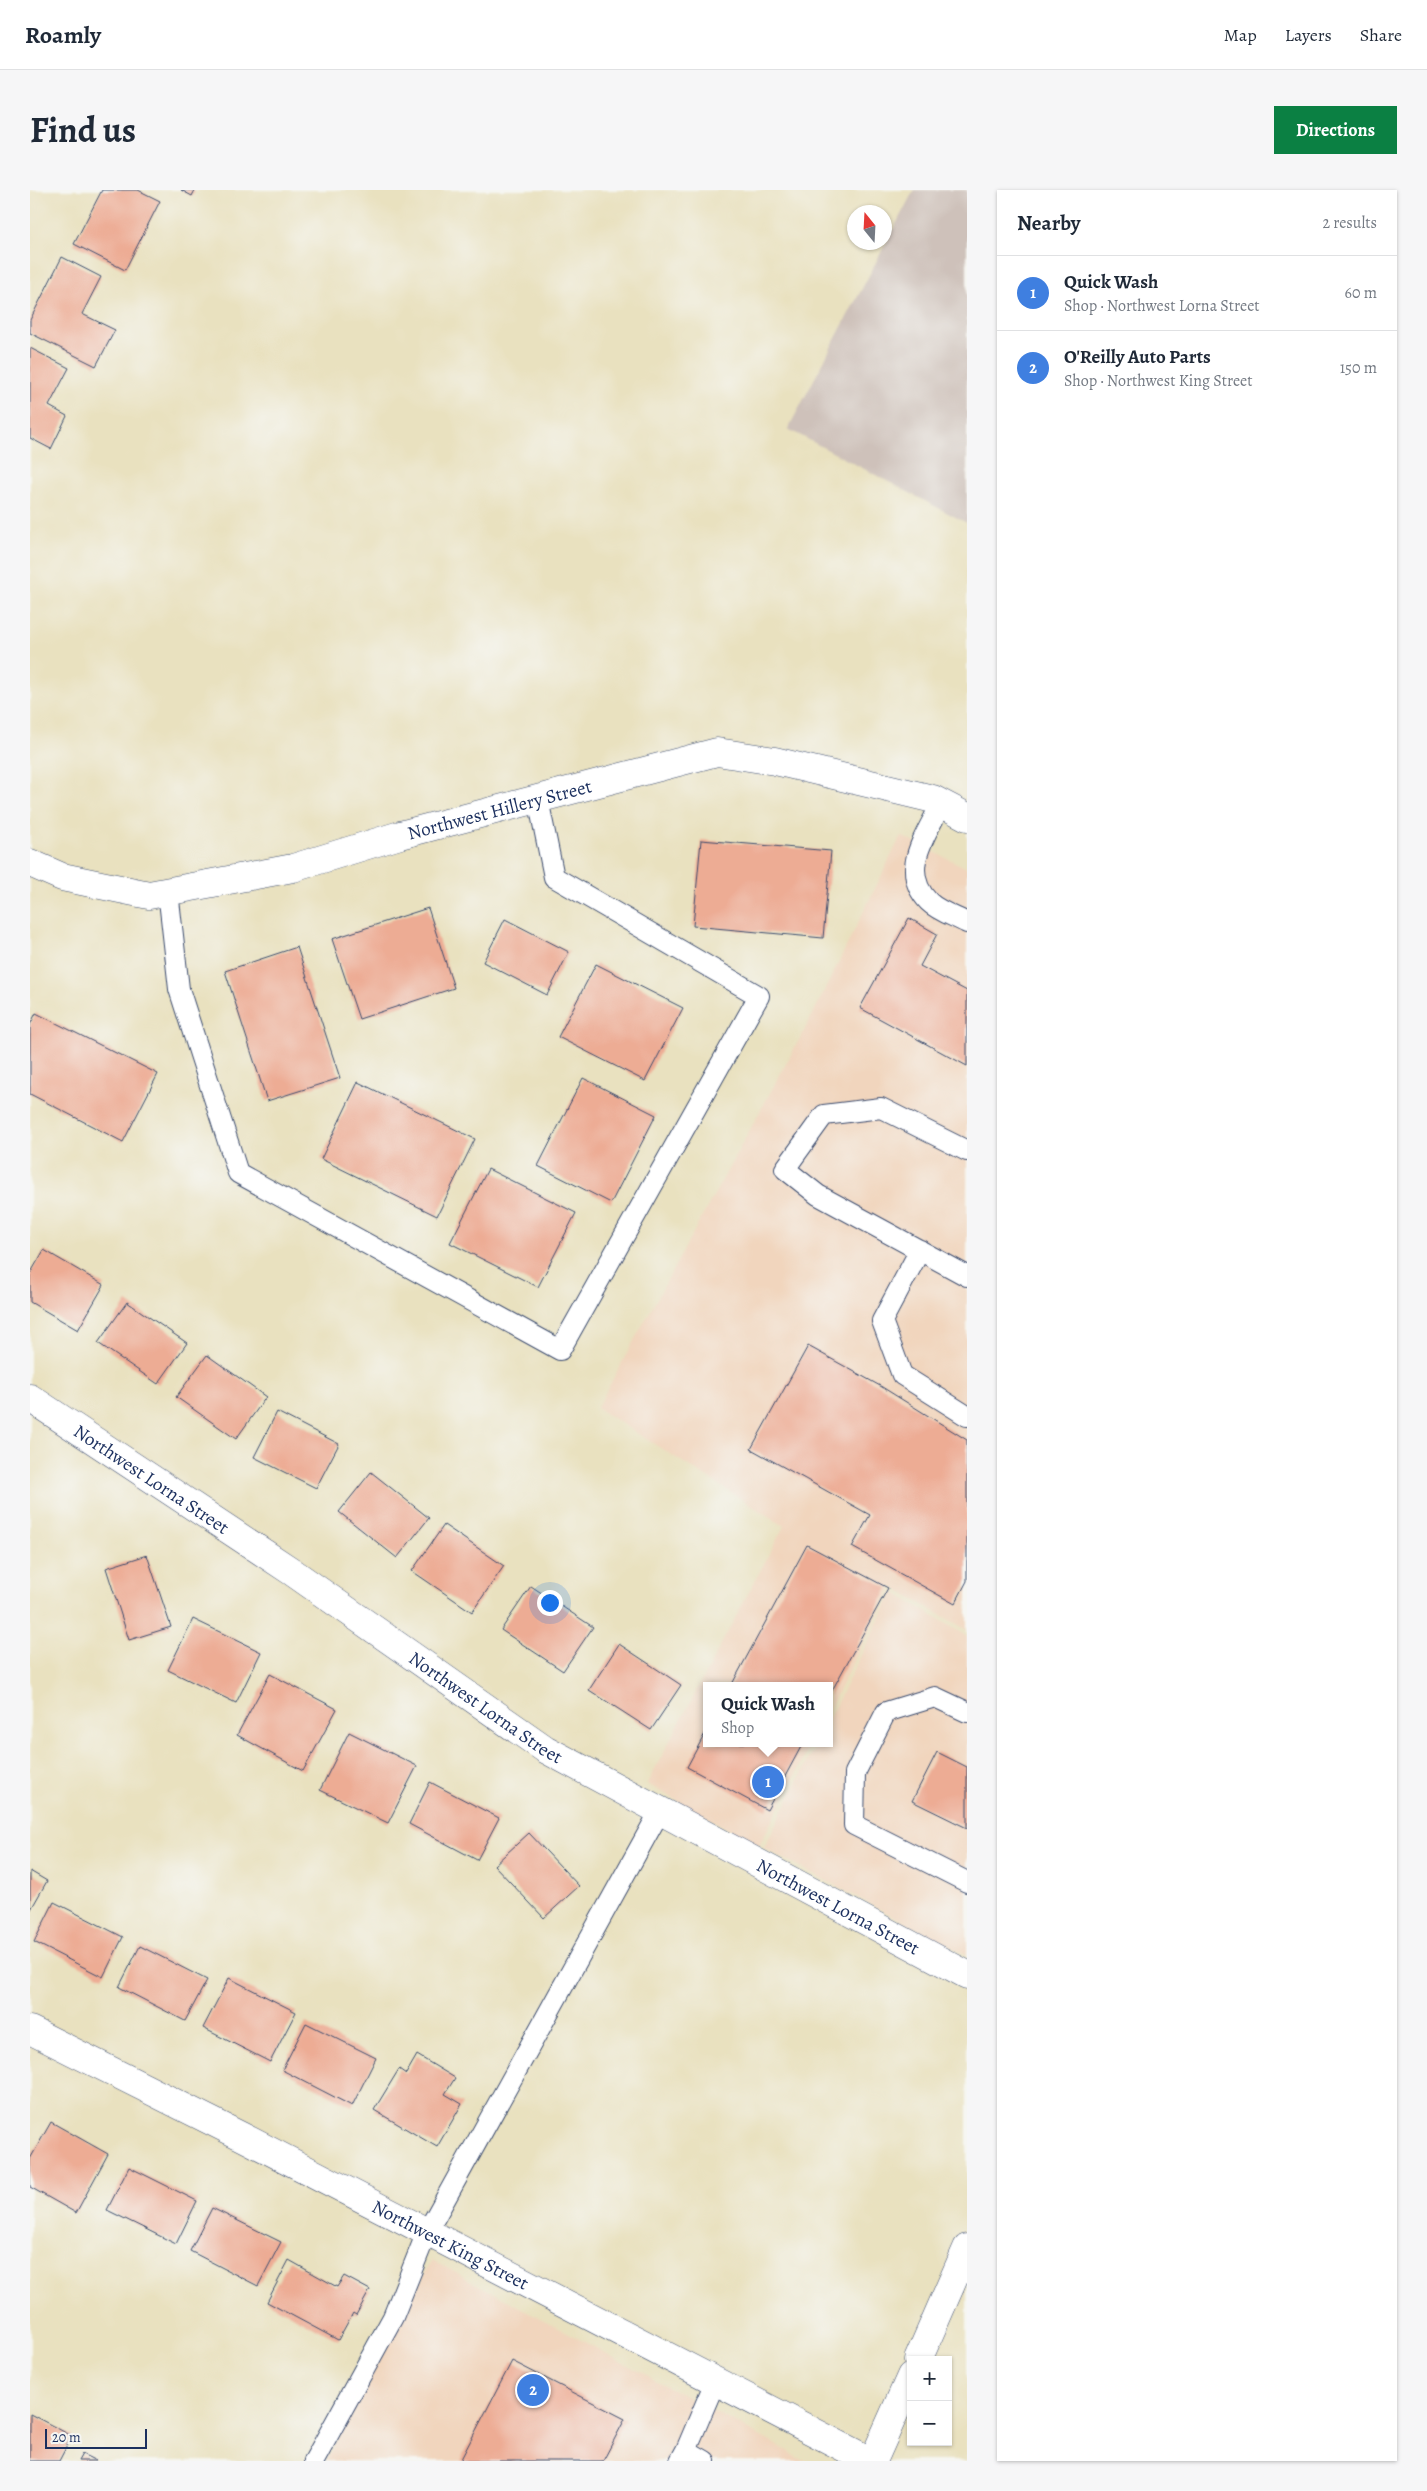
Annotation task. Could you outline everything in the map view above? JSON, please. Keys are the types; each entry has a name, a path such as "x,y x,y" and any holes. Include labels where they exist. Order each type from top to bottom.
{"street":[{"name":"Northwest Hillery Street","path":"30,863 72,879 149,895 293,868 400,835 717,752 776,761 933,799 967,818"},
{"name":"Northwest Lorna Street","path":"30,1398 291,1571 544,1749 967,1975"},
{"name":"Northwest King Street","path":"30,2030 871,2461"},
{"path":"920,2356 967,2248"},
{"path":"871,2461 907,2384"}],"lane":[{"path":"168,891 179,989 238,1173 560,1350 759,996 554,877 538,799"},
{"path":"941,804 914,861 914,876 930,903 967,923"},
{"path":"967,1151 881,1108 824,1115 785,1169 818,1195 967,1276"},
{"path":"920,1250 882,1322 902,1375 967,1416"},
{"path":"967,1712 935,1697 886,1712 855,1773 854,1825 967,1882"},
{"path":"314,2461 393,2317 427,2232 660,1811"},
{"path":"705,2461 683,2456 715,2382"}],"shaded area":[{"path":"914,190 967,190 967,523 788,429 882,250 892,250 892,232"},
{"path":"901,836 967,868 967,1630 892,1587 833,1701 833,1682 703,1682 703,1747 810,1747 759,1846 647,1784 784,1526 597,1408 809,1022"},
{"path":"893,1592 967,1636 967,1955 764,1848 815,1747 833,1747 833,1710"},
{"path":"432,2260 806,2461 326,2461"}],"building":[{"path":"102,190 138,190 160,201 125,270 74,244"},
{"path":"181,190 195,190 192,196"},
{"path":"62,257 101,277 82,314 115,330 96,366 30,333 30,320"},
{"path":"30,348 69,368 49,406 67,416 51,449 30,438"},
{"path":"701,840 831,851 823,938 693,926"},
{"path":"428,908 454,988 359,1019 332,939"},
{"path":"909,918 937,934 920,966 967,991 967,1066 860,1008"},
{"path":"505,919 569,952 547,995 483,962"},
{"path":"297,947 340,1078 267,1101 225,971"},
{"path":"596,964 683,1008 645,1081 558,1037"},
{"path":"36,1013 158,1074 123,1142 30,1094 30,1025"},
{"path":"583,1078 656,1115 611,1203 538,1166"},
{"path":"358,1082 475,1139 437,1216 321,1159"},
{"path":"488,1169 576,1213 538,1287 450,1243"},
{"path":"44,1250 104,1285 78,1330 30,1302 30,1274"},
{"path":"127,1302 187,1343 158,1384 98,1343"},
{"path":"808,1346 882,1387 967,1440 967,1581 955,1604 852,1547 870,1515 751,1449"},
{"path":"207,1355 266,1397 236,1439 176,1397"},
{"path":"277,1412 339,1444 316,1488 254,1457"},
{"path":"371,1472 429,1518 397,1558 339,1512"},
{"path":"444,1525 504,1566 472,1612 412,1571"},
{"path":"807,1545 888,1588 833,1689 833,1682 733,1682"},
{"path":"147,1555 171,1627 129,1640 106,1568"},
{"path":"531,1586 593,1627 563,1671 501,1630"},
{"path":"193,1619 261,1652 236,1703 168,1670"},
{"path":"619,1644 681,1685 651,1730 589,1690"},
{"path":"270,1674 337,1709 303,1771 237,1735"},
{"path":"349,1732 417,1766 388,1823 320,1790"},
{"path":"703,1737 703,1747 801,1747 767,1810 687,1767"},
{"path":"937,1752 967,1767 967,1828 912,1801"},
{"path":"430,1782 499,1818 477,1860 409,1824"},
{"path":"529,1833 579,1886 544,1918 494,1865"},
{"path":"30,1871 47,1881 30,1911"},
{"path":"54,1902 123,1937 103,1977 34,1942"},
{"path":"140,1946 207,1980 185,2021 119,1987"},
{"path":"229,1978 296,2012 270,2062 203,2028"},
{"path":"306,2023 376,2058 352,2106 282,2070"},
{"path":"417,2055 455,2078 445,2094 462,2104 437,2147 374,2110 399,2069 406,2074"},
{"path":"51,2122 108,2154 76,2213 30,2187 30,2159"},
{"path":"129,2167 197,2201 176,2244 107,2210"},
{"path":"212,2208 281,2242 258,2286 190,2251"},
{"path":"289,2260 337,2287 344,2276 370,2290 356,2315 353,2313 338,2340 267,2302"},
{"path":"512,2361 625,2419 603,2461 460,2461"},
{"path":"30,2414 72,2436 59,2461 30,2461"},
{"path":"82,2454 96,2461 78,2461"}],"place":[{"name":"Quick Wash","path":"768,1782"},
{"name":"O'Reilly Auto Parts","path":"533,2390"}]}
